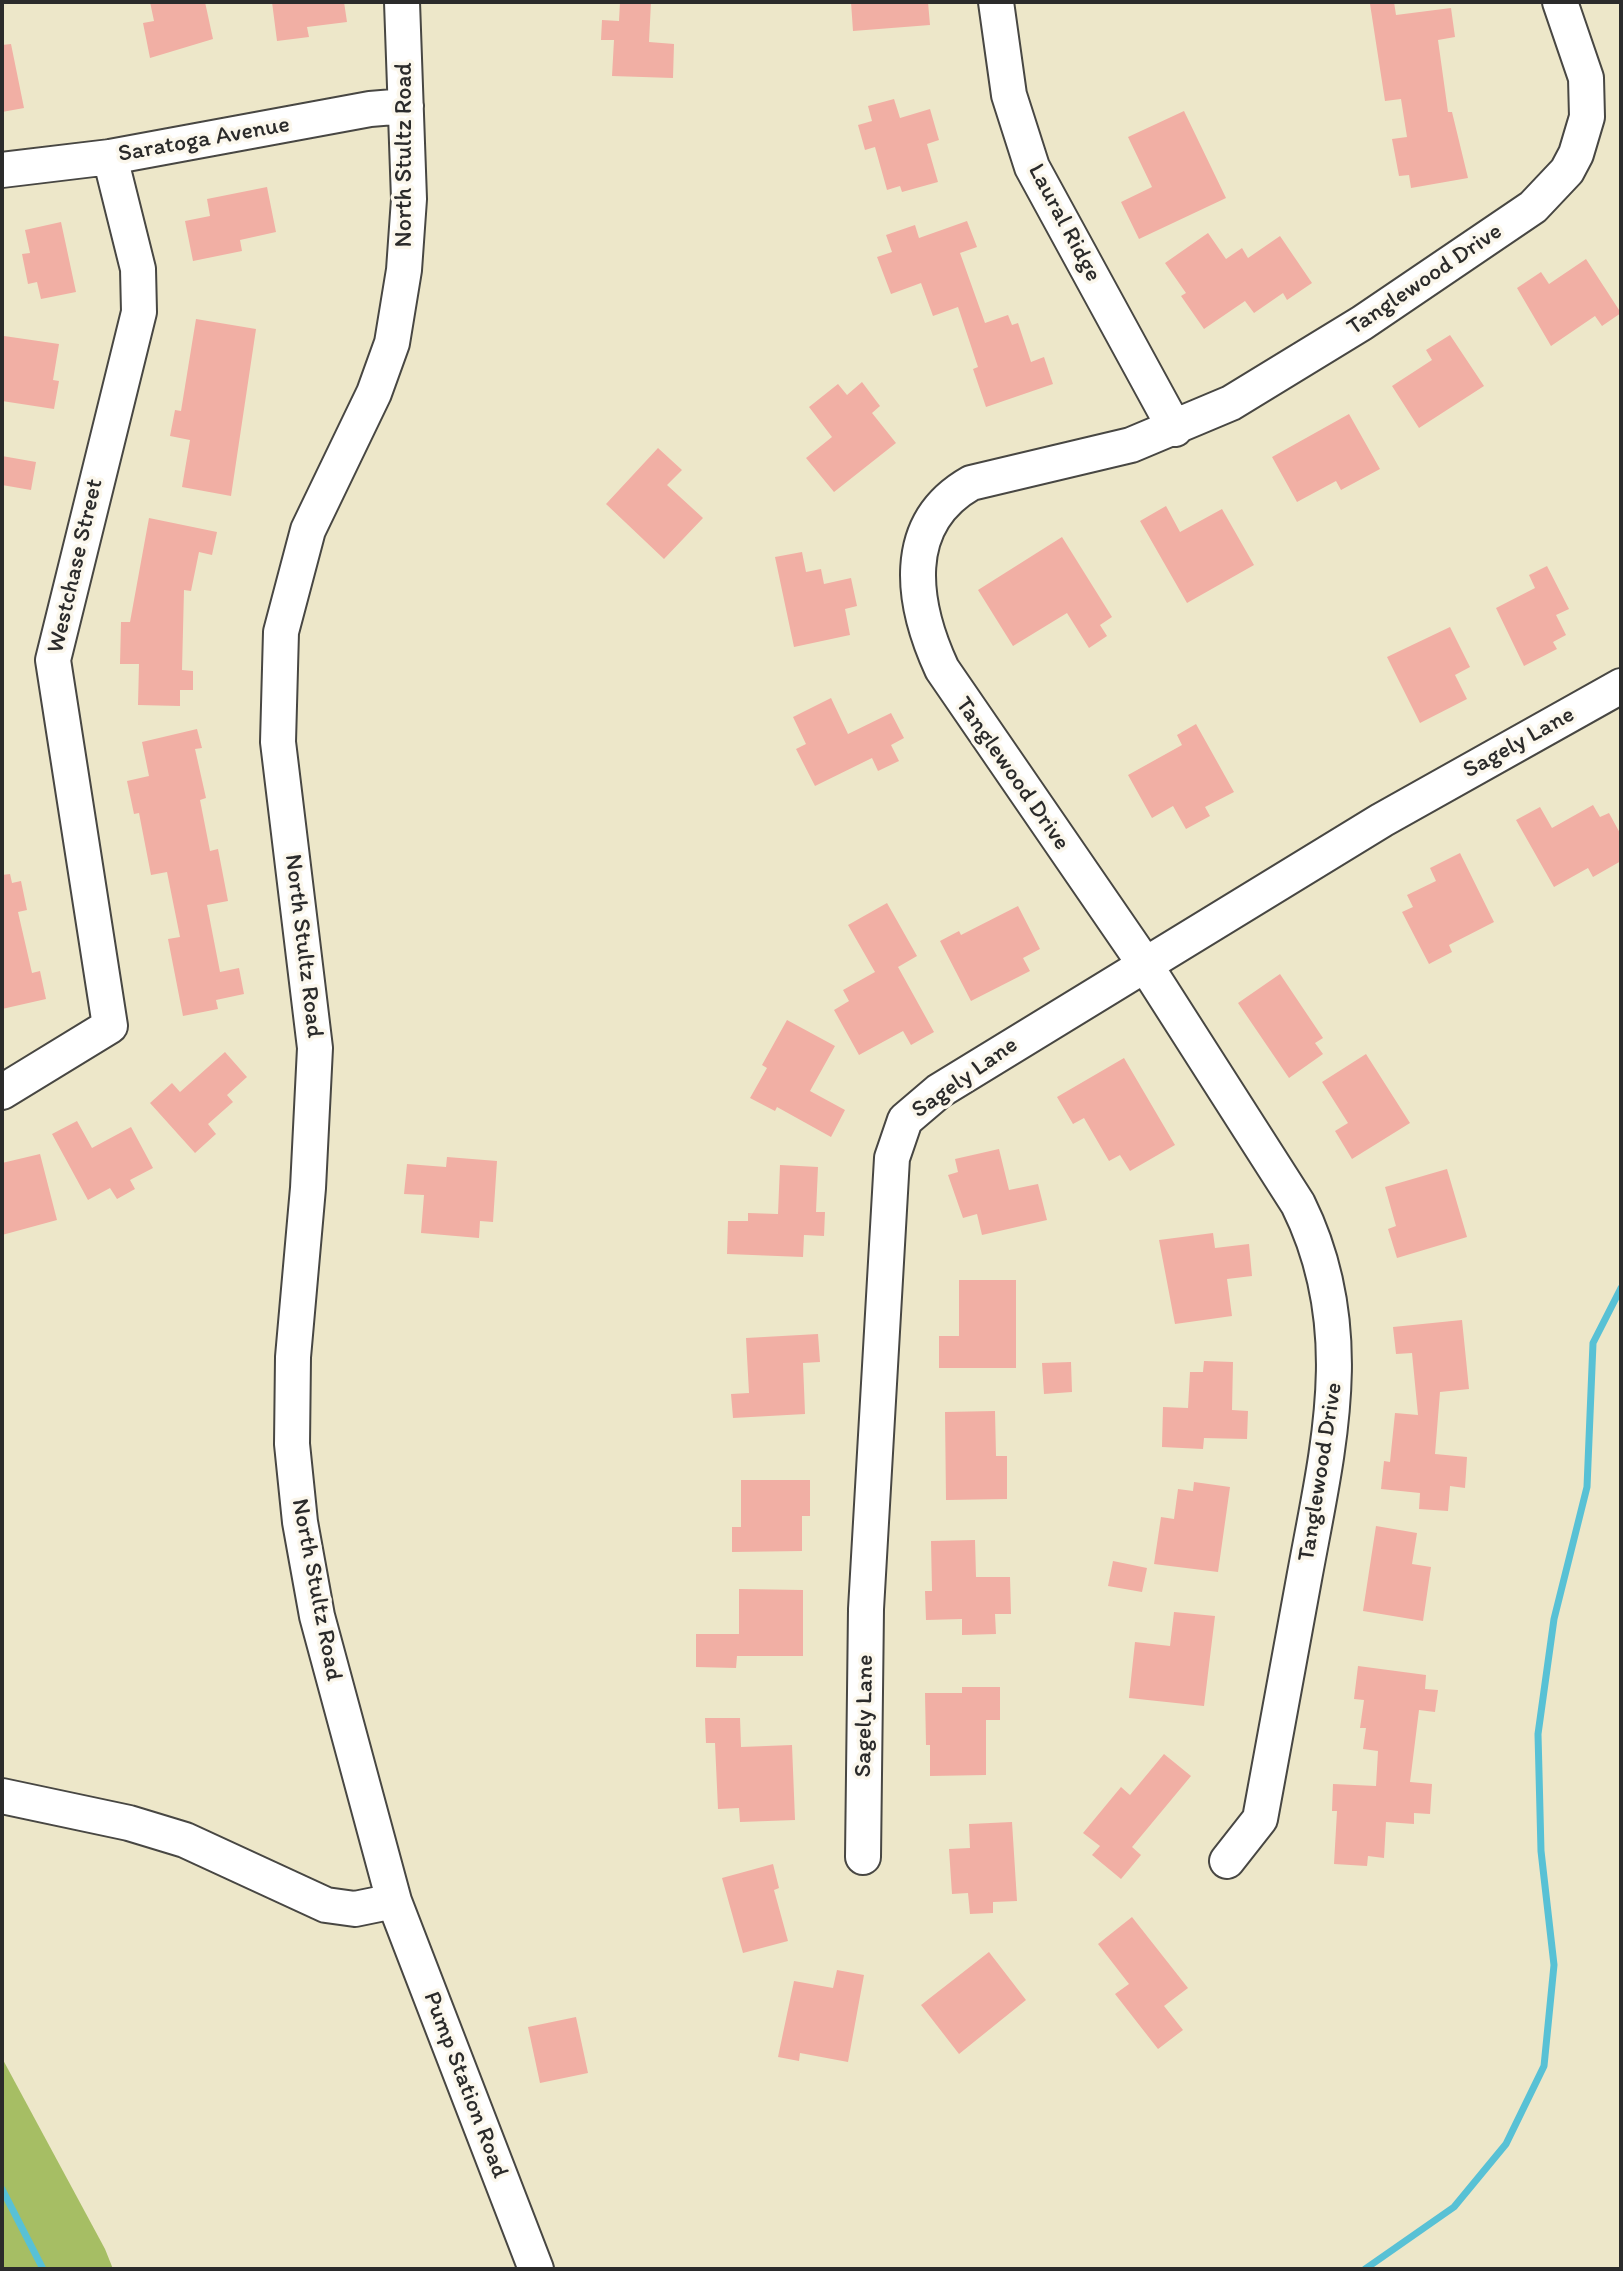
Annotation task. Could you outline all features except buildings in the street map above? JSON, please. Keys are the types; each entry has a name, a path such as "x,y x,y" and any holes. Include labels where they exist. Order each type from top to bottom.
{"street":[{"name":"North Stultz Road","path":"394,1901 317,1616 300,1522 292,1444 293,1357 308,1188 315,1048 278,728 281,632 308,530 374,393 392,343 404,270 408,213 402,2"},
{"name":"Laural Ridge","path":"996,2 1009,95 1032,167 1175,429"},
{"name":"Tanglewood Drive","path":"1227,1861 1260,1819 1329,1445 1337,1361 1333,1321 1317,1241 1298,1204 1144,963 942,669 923,618 918,565 921,542 937,511 950,495 971,483 1131,445 1231,403 1362,323 1533,207 1572,163 1583,136 1588,98 1583,69 1560,2"},
{"name":"Saratoga Avenue","path":"2,170 110,157 370,109 406,106"},
{"name":"Westchase Street","path":"2,1092 110,1026 53,660 139,312 138,269 110,157"},
{"name":"Sagely Lane","path":"863,1857 866,1609 891,1169 905,1120 939,1091 1144,963 1382,820 1621,686"},
{"path":"2,1796 129,1823 185,1840 326,1905 355,1909 394,1901"},
{"name":"Pump Station Road","path":"394,1901 536,2269"}],"green space":[{"path":"2,2058 105,2249 113,2269 2,2269"}],"waterway":[{"path":"1365,2269 1454,2207 1506,2144 1544,2066 1554,1965 1541,1851 1538,1734 1554,1619 1587,1487 1593,1343 1621,1288"},
{"path":"2,2189 43,2269"}]}
